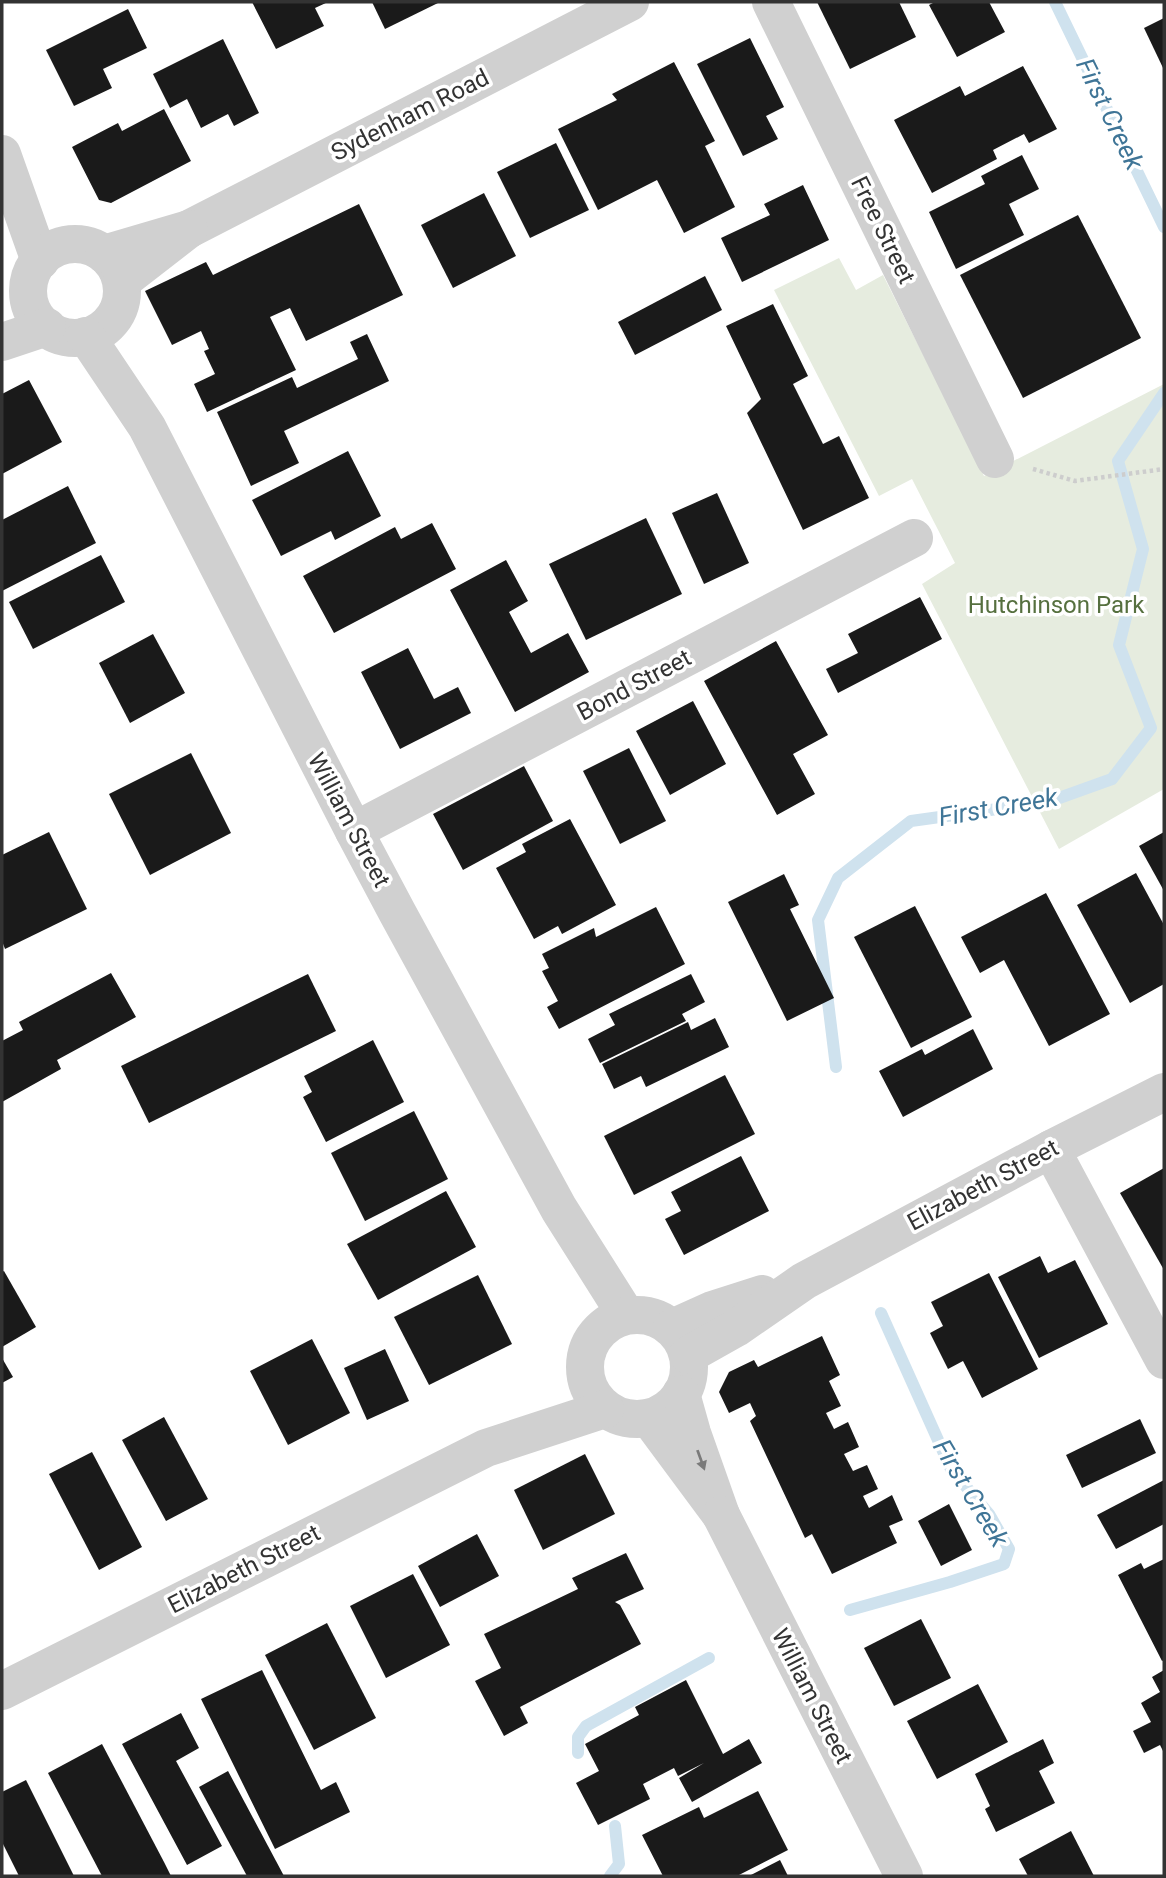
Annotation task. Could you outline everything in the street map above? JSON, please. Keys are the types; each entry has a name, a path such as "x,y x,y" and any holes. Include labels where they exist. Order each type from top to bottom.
{"street":[{"name":"Sydenham Road","path":"113,267 630,2"},
{"name":"Free Street","path":"771,2 995,458"},
{"path":"4,158 53,252"},
{"path":"2,342 26,318 33,270 53,252 81,244 94,248 113,267 122,297 117,312 99,328 66,337 26,318"},
{"name":"William Street","path":"99,328 354,831 559,1209 614,1323"},
{"name":"Bond Street","path":"354,831 914,538"},
{"name":"Elizabeth Street","path":"680,1341 712,1310 804,1281 1164,1092"},
{"path":"1051,1149 1164,1360"},
{"path":"649,1316 661,1320 680,1341 690,1370 679,1400 667,1410 649,1418 635,1420 619,1417 596,1393 585,1365 588,1349 596,1335 614,1323 649,1316"},
{"name":"Elizabeth Street","path":"2,1691 596,1393"},
{"name":"William Street","path":"681,1394 721,1515 904,1876"},
{"name":"William Street","path":"649,1418 721,1515"}],"path":[{"path":"1075,481 1164,469"}],"green space":[{"name":"Hutchinson Park","path":"839,258 856,290 883,275 984,476 1164,384 1164,789 1059,849 922,584 955,563 912,479 879,496 774,290"}],"building":[{"path":"252,2 328,2 315,8 324,26 276,49"},
{"path":"372,2 440,2 385,29"},
{"path":"817,2 899,2 916,37 850,69"},
{"path":"935,2 989,2 1005,32 957,57 929,5"},
{"path":"128,9 147,48 103,69 112,88 74,106 46,50"},
{"path":"1164,18 1164,70 1144,28"},
{"path":"750,38 784,107 766,116 778,139 743,156 697,64"},
{"path":"223,39 259,113 234,126 228,114 201,128 187,99 170,108 153,74"},
{"path":"674,62 715,141 705,146 735,207 684,233 657,180 598,210 558,129 617,100 612,94"},
{"path":"1023,66 1057,129 1029,143 1024,134 993,150 997,159 932,193 894,120 960,86 965,96"},
{"path":"164,109 191,161 111,203 99,200 72,147 118,123 122,131"},
{"path":"556,143 589,210 530,238 497,172"},
{"path":"1022,155 1039,189 1009,204 1024,235 956,269 929,212 985,184 981,176"},
{"path":"803,185 829,240 742,282 721,238 770,215 764,204"},
{"path":"484,193 516,256 453,288 421,225"},
{"path":"359,204 403,295 306,341 290,308 270,317 296,370 207,412 194,384 215,374 204,351 209,349 201,331 172,345 145,291 206,262 213,275"},
{"path":"1078,215 1141,338 1023,398 960,275"},
{"path":"705,276 722,310 635,355 618,322"},
{"path":"773,304 808,376 793,384 823,444 839,436 869,498 803,530 747,413 761,399 726,326"},
{"path":"367,334 389,381 284,431 299,463 251,486 217,412 292,377 297,388 358,359 350,342"},
{"path":"29,380 62,442 2,474 2,394"},
{"path":"348,451 381,516 335,540 331,531 281,556 252,500"},
{"path":"68,486 96,543 2,591 2,520"},
{"path":"717,493 749,563 704,584 672,513"},
{"path":"646,518 682,594 586,640 549,564"},
{"path":"432,523 456,569 334,633 303,576 395,527 401,539"},
{"path":"101,555 125,602 33,649 9,602"},
{"path":"506,560 528,601 509,612 531,653 568,633 589,672 515,712 450,590"},
{"path":"920,597 942,639 838,693 826,669 858,653 848,634"},
{"path":"153,634 185,693 130,723 99,663"},
{"path":"776,641 828,735 793,754 815,794 777,815 704,681"},
{"path":"408,648 434,699 458,687 471,713 400,749 361,672"},
{"path":"693,701 726,764 670,795 636,731"},
{"path":"629,748 666,821 620,844 583,771"},
{"path":"191,753 231,833 150,875 109,794"},
{"path":"524,766 553,821 463,870 433,814"},
{"path":"570,819 616,905 562,934 558,926 534,939 496,868 526,852 522,844"},
{"path":"49,832 87,909 5,949 2,941 2,855"},
{"path":"1164,832 1164,891 1139,846"},
{"path":"1136,873 1164,925 1164,984 1130,1003 1077,905"},
{"path":"784,874 799,905 790,909 834,998 787,1021 728,902"},
{"path":"1046,893 1110,1014 1049,1046 1004,960 980,973 961,937"},
{"path":"915,906 972,1017 911,1048 854,937"},
{"path":"656,907 685,964 559,1029 547,1007 558,1001 542,971 549,968 542,954 594,928 596,937"},
{"path":"111,973 136,1017 57,1060 61,1069 2,1102 2,1041 23,1030 19,1022"},
{"path":"308,974 336,1031 149,1123 121,1066"},
{"path":"691,974 705,1002 682,1014 686,1021 600,1063 588,1039 615,1025 609,1014"},
{"path":"715,1018 729,1047 646,1087 641,1076 614,1089 602,1064 688,1022 691,1030"},
{"path":"973,1029 993,1069 903,1117 879,1071 922,1049 925,1055"},
{"path":"373,1040 404,1102 326,1142 303,1097 312,1092 304,1076"},
{"path":"725,1075 755,1134 634,1195 604,1136"},
{"path":"414,1111 448,1179 365,1221 331,1153"},
{"path":"741,1156 769,1211 684,1255 665,1219 681,1211 671,1192"},
{"path":"1164,1168 1164,1270 1120,1193"},
{"path":"446,1191 476,1247 378,1300 347,1244"},
{"path":"1040,1256 1048,1273 1075,1260 1108,1324 1039,1358 998,1277"},
{"path":"4,1271 36,1327 2,1347 2,1272"},
{"path":"989,1273 1038,1369 982,1398 963,1361 948,1369 930,1333 943,1326 931,1302"},
{"path":"478,1275 512,1344 429,1385 394,1317"},
{"path":"822,1336 840,1375 829,1381 841,1406 826,1413 834,1429 848,1422 859,1447 844,1454 853,1471 867,1465 878,1489 863,1496 869,1508 892,1495 903,1520 889,1526 897,1543 832,1574 812,1534 805,1538 750,1421 756,1416 750,1403 729,1413 719,1392 729,1372 754,1360 758,1367"},
{"path":"312,1339 350,1413 288,1445 250,1371"},
{"path":"385,1349 409,1401 367,1420 344,1368"},
{"path":"2,1358 13,1377 2,1383"},
{"path":"164,1417 208,1499 166,1521 122,1440"},
{"path":"1140,1419 1156,1453 1082,1488 1066,1455"},
{"path":"92,1452 142,1547 99,1570 49,1474"},
{"path":"585,1454 615,1514 543,1550 514,1490"},
{"path":"1164,1480 1164,1524 1116,1549 1097,1515"},
{"path":"949,1504 972,1550 941,1566 918,1521"},
{"path":"477,1534 499,1576 440,1607 418,1566"},
{"path":"626,1553 644,1589 615,1602 620,1605 641,1644 520,1707 528,1723 504,1736 475,1681 501,1668 484,1634 578,1589 572,1578"},
{"path":"1164,1559 1162,1661 1118,1575 1141,1563 1144,1569"},
{"path":"413,1574 450,1645 386,1678 350,1606"},
{"path":"921,1619 951,1678 894,1706 864,1648"},
{"path":"327,1623 376,1718 314,1750 265,1655"},
{"path":"262,1670 321,1790 336,1782 350,1812 275,1849 201,1699"},
{"path":"1164,1670 1164,1753 1160,1745 1144,1753 1133,1731 1151,1722 1141,1703 1160,1692 1152,1677"},
{"path":"686,1680 723,1754 749,1739 762,1763 692,1802 679,1778 704,1763 678,1776 674,1768 643,1784 650,1799 598,1825 576,1783 599,1771 585,1744 639,1715 635,1707"},
{"path":"978,1684 1008,1742 937,1779 907,1721"},
{"path":"181,1713 199,1748 176,1761 222,1846 187,1865 122,1744"},
{"path":"1043,1739 1054,1763 1039,1771 1055,1803 996,1832 985,1809 990,1806 975,1774"},
{"path":"102,1744 171,1876 102,1876 48,1773"},
{"path":"228,1771 284,1876 247,1876 199,1787"},
{"path":"26,1780 74,1876 19,1876 2,1842 2,1792"},
{"path":"758,1791 788,1850 737,1876 663,1876 642,1835 699,1807 704,1818"},
{"path":"1071,1831 1094,1876 1028,1876 1019,1859"},
{"path":"780,1860 788,1876 749,1876"}],"waterway":[{"name":"First Creek","path":"1055,2 1164,227"},
{"name":"First Creek","path":"836,1067 818,920 838,878 911,821 1048,802 1112,779 1151,728 1119,645 1143,549 1118,461 1164,393"},
{"name":"First Creek","path":"850,1610 1004,1564 1009,1549 989,1514 951,1469 881,1313"},
{"name":"First Creek","path":"578,1753 578,1737 586,1726 709,1658"},
{"name":"First Creek","path":"610,1876 619,1864 615,1826"}]}
